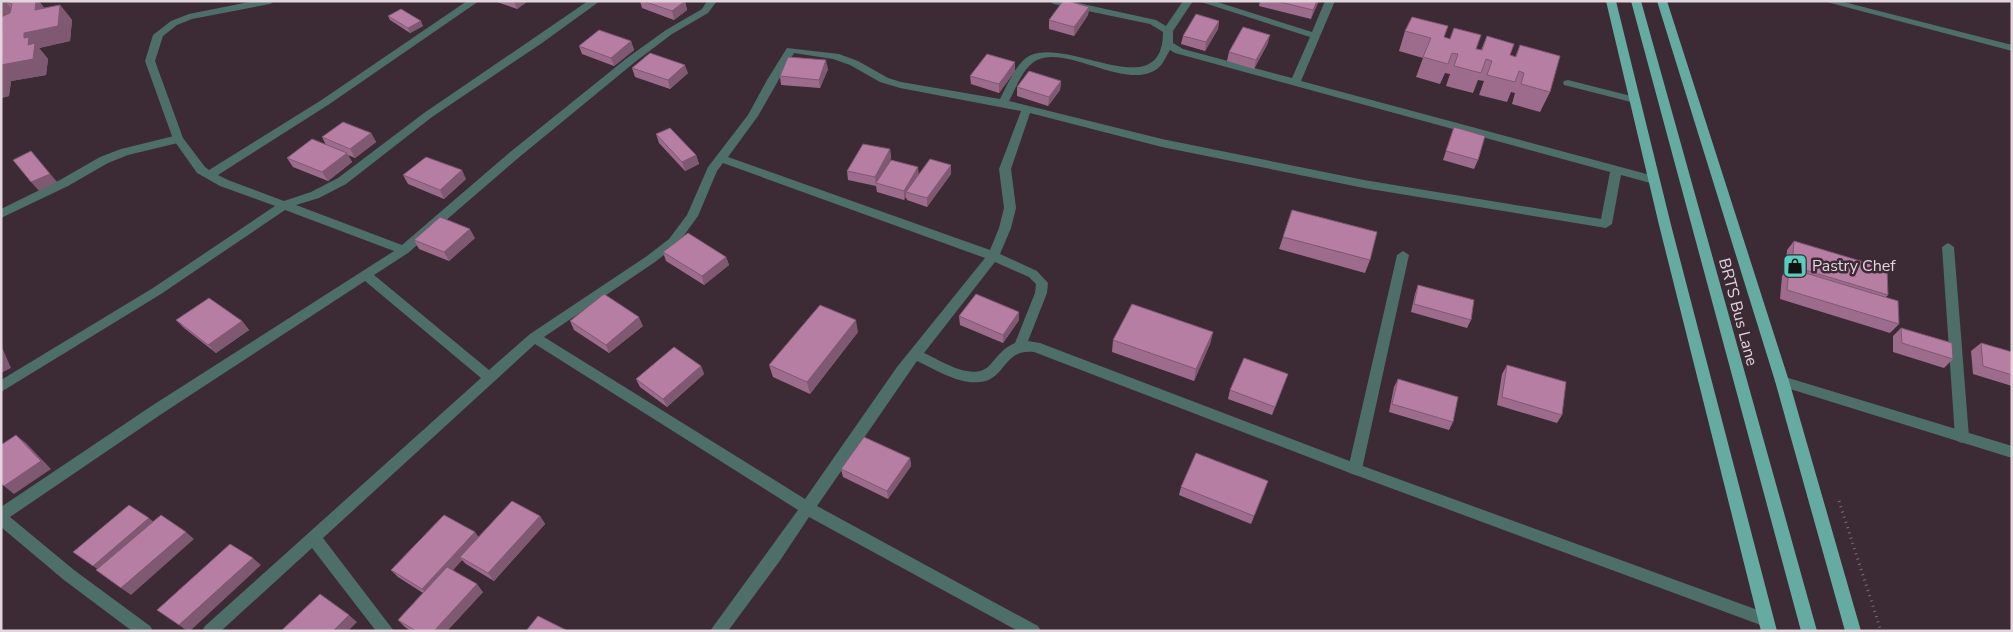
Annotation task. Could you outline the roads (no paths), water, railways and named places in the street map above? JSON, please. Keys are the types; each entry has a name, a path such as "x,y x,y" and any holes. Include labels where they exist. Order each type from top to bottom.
{"main road":[{"path":"1611,1 1654,180 1767,625"},
{"name":"BRTS Bus Lane","path":"1636,1 1809,631"},
{"path":"1662,1 1782,381 1853,631"}],"street":[{"path":"270,1 189,17 174,23 158,35 150,60 178,139 201,170 224,183 285,204 404,250"},
{"path":"209,175 324,103 474,1"},
{"path":"1,387 157,291 285,204 315,195 342,181 428,115 595,1"},
{"path":"146,631 69,575 1,516 158,409 404,250 513,156 630,60 669,32 705,11 712,1"},
{"path":"1054,1 1153,22 1163,26 1168,31"},
{"path":"1003,102 1027,63 1035,57 1046,55 1066,57 1133,72 1145,72 1154,67 1168,44 1168,31 1188,1"},
{"path":"1202,1 1316,36"},
{"path":"1295,83 1330,1"},
{"path":"1828,1 2012,48"},
{"path":"1168,44 1179,51 1654,180"},
{"path":"210,631 534,337 651,259 673,242 692,216 706,180 753,116 791,50 835,56 854,63 884,80 900,85 1003,102 1162,142 1364,184 1606,224 1616,170"},
{"path":"1568,83 1635,100"},
{"path":"718,631 774,557 902,371 993,256 1005,228 1010,208 1005,169 1027,108"},
{"path":"1,214 64,183 104,160 125,152 178,139"},
{"path":"721,158 993,256 1033,274 1042,283 1041,293 1020,346"},
{"path":"1948,247 1962,436"},
{"path":"1355,469 1404,255"},
{"path":"366,275 489,377"},
{"path":"534,337 807,508 1033,631"},
{"path":"916,355 966,376 980,377 990,373 1006,353 1020,346 1035,347 1767,625"},
{"path":"1782,381 2012,452"},
{"path":"313,536 386,631"}],"place":[{"name":"Pastry Chef","path":"1795,266"}]}
